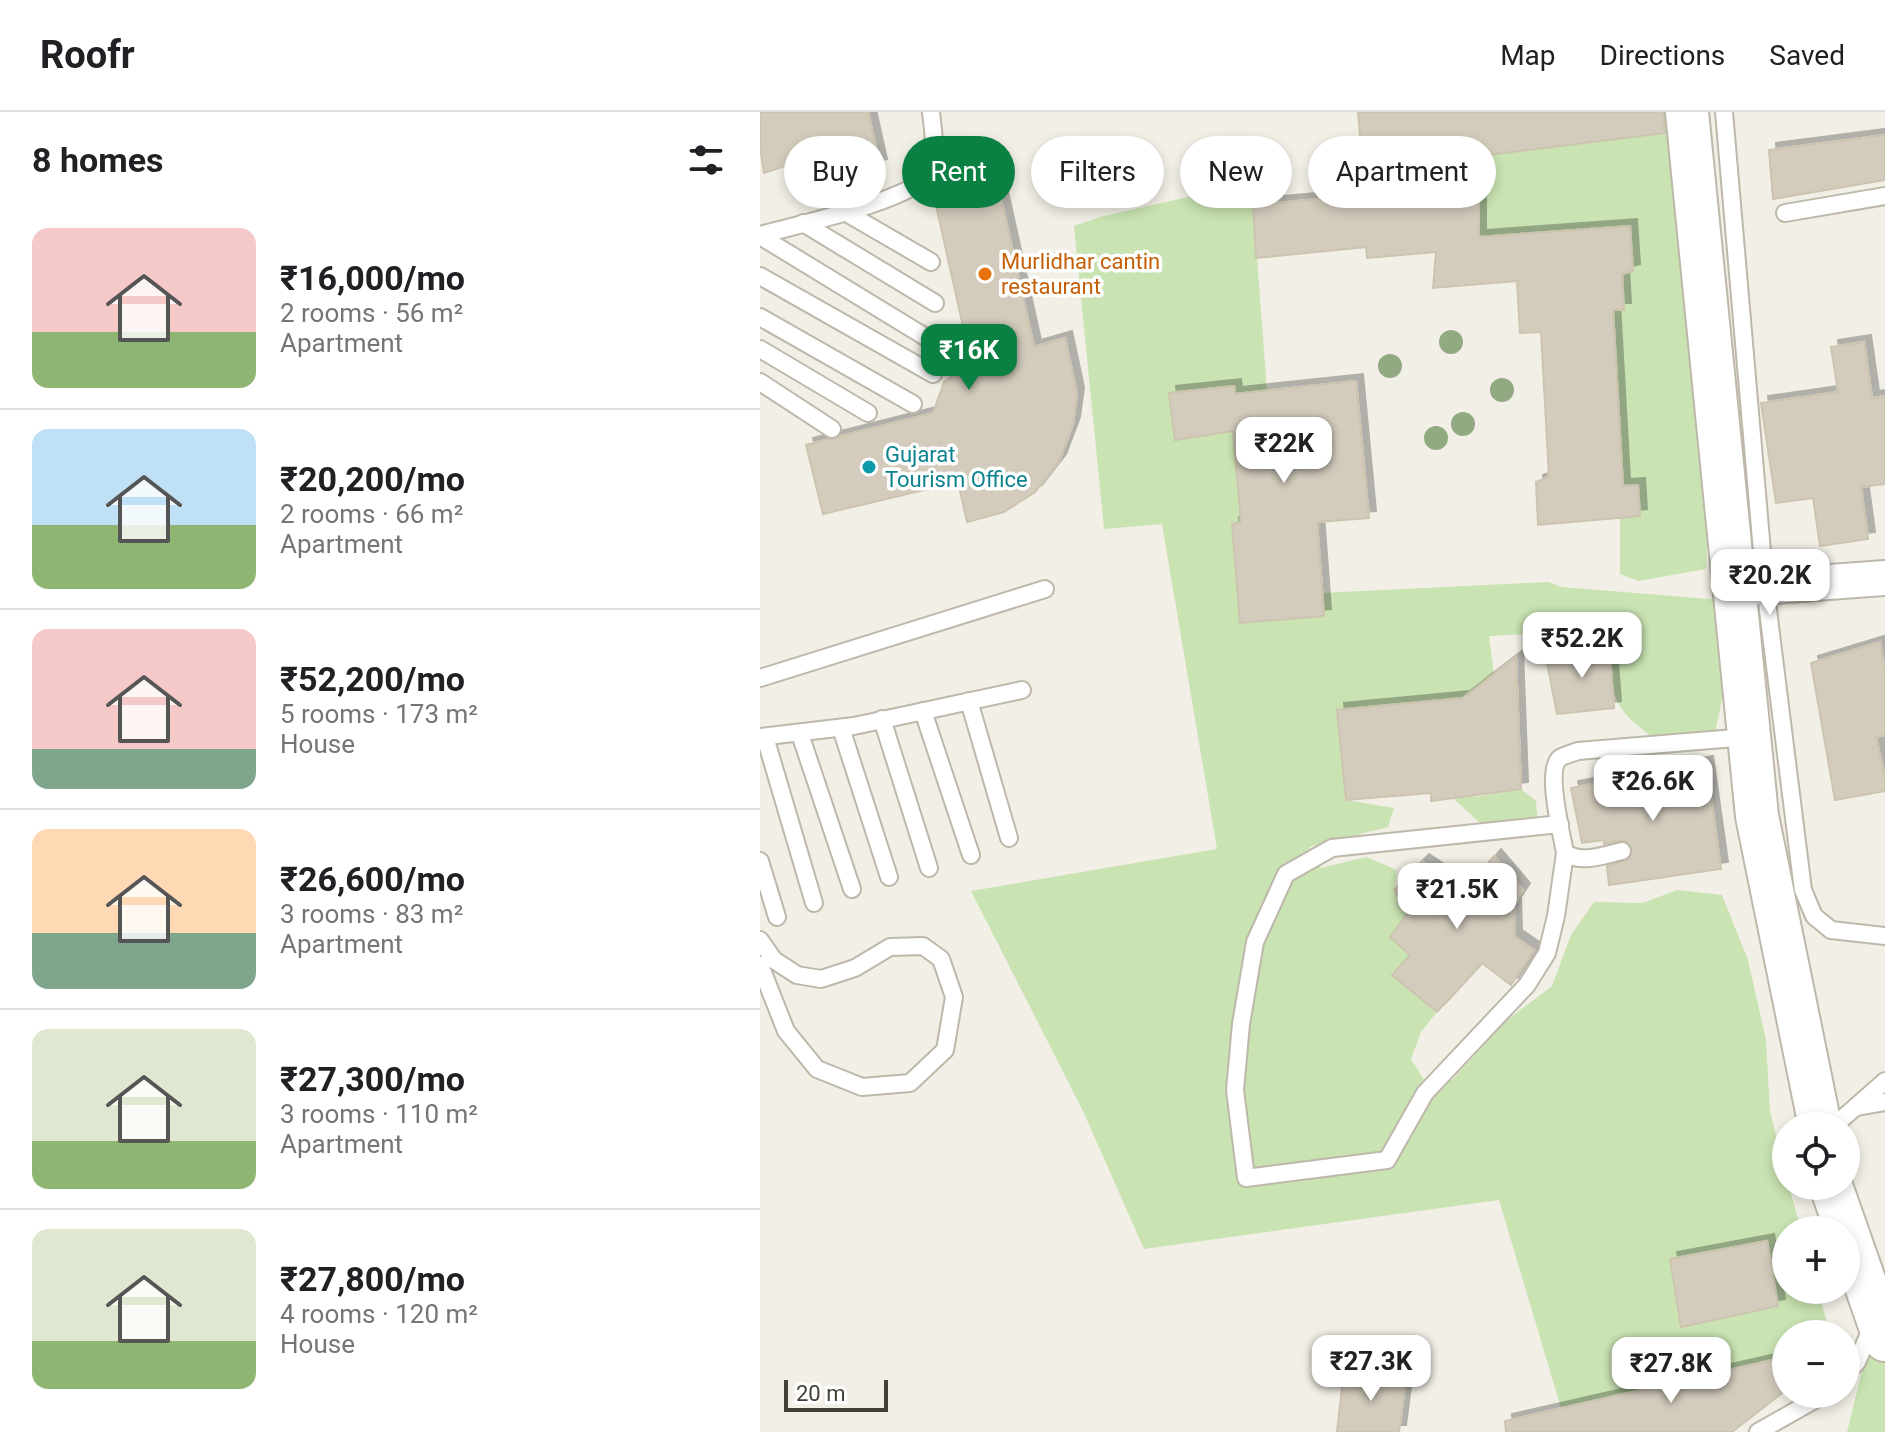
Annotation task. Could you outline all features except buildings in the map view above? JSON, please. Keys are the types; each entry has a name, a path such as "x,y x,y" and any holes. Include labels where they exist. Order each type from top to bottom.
{"street":[{"path":"1687,112 1749,587 1749,737 1757,816 1836,1112"},
{"path":"1749,587 1885,578"},
{"path":"1836,1200 1881,1328"}],"lane":[{"path":"760,235 884,200 923,182 930,171 934,149 931,112"},
{"path":"1724,112 1749,587 1803,890 1814,916 1831,930 1885,936"},
{"path":"1785,213 1885,196"},
{"path":"845,212 931,262"},
{"path":"803,223 935,303"},
{"path":"760,235 950,352"},
{"path":"760,276 933,374"},
{"path":"760,317 913,404"},
{"path":"760,349 868,413"},
{"path":"760,382 832,429"},
{"path":"760,678 1045,589"},
{"path":"814,903 763,737 841,728 1022,690"},
{"path":"969,701 1009,838"},
{"path":"923,711 971,855"},
{"path":"882,719 929,868"},
{"path":"841,728 889,877"},
{"path":"800,734 852,889"},
{"path":"1560,824 1332,848 1286,874 1255,942 1241,1024 1235,1090 1246,1178 1387,1160 1425,1093 1527,985 1547,953 1556,916 1565,853 1560,824 1554,793 1553,768 1560,759 1578,751 1749,737"},
{"path":"1565,853 1574,859 1622,851"},
{"path":"760,861 777,917"},
{"path":"760,940 774,960 797,975 821,979 855,968 890,947 923,946 941,959 954,997 945,1050 910,1083 862,1087 817,1069 786,1031 760,965"},
{"path":"1842,1112 1885,1081"},
{"path":"1851,1112 1885,1102"},
{"path":"1860,1358 1881,1328"},
{"path":"1758,1432 1800,1408"}],"green space":[{"path":"1640,112 1675,112 1708,525 1706,569 1639,581 1620,574 1620,517 1640,515 1638,486 1623,486 1613,310 1624,309 1622,274 1633,271 1629,226 1479,237 1479,208 1496,208 1496,153 1644,135"},
{"path":"1180,199 1180,208 1253,208 1267,391 1235,394 1233,386 1169,394 1175,439 1233,431 1241,522 1232,525 1240,623 1323,616 1322,593 1548,582 1562,587 1721,600 1728,670 1715,733 1654,738 1639,727 1616,698 1609,643 1560,654 1564,632 1489,636 1494,674 1467,696 1474,797 1521,789 1536,801 1537,816 1512,824 1479,822 1454,799 1445,700 1338,711 1346,800 1394,808 1388,827 1309,847 1321,868 1366,857 1397,870 1394,890 1409,911 1410,955 1392,975 1437,1012 1421,1032 1411,1059 1426,1083 1452,1080 1506,1021 1552,986 1571,935 1594,902 1643,903 1677,890 1722,895 1748,960 1766,1040 1772,1120 1772,1200 1793,1200 1797,1216 1772,1216 1772,1304 1822,1304 1826,1320 1772,1320 1772,1360 1561,1408 1499,1200 1144,1249 1083,1111 971,891 1217,849 1162,524 1104,529 1074,226 1139,208 1164,208 1164,202"},
{"path":"1885,1311 1885,1432 1847,1432 1853,1408 1860,1408 1860,1380 1876,1315"}],"place":[{"name":"Murlidhar cantin restaurant","path":"985,274"},
{"name":"Gujarat Tourism Office","path":"869,467"}]}
